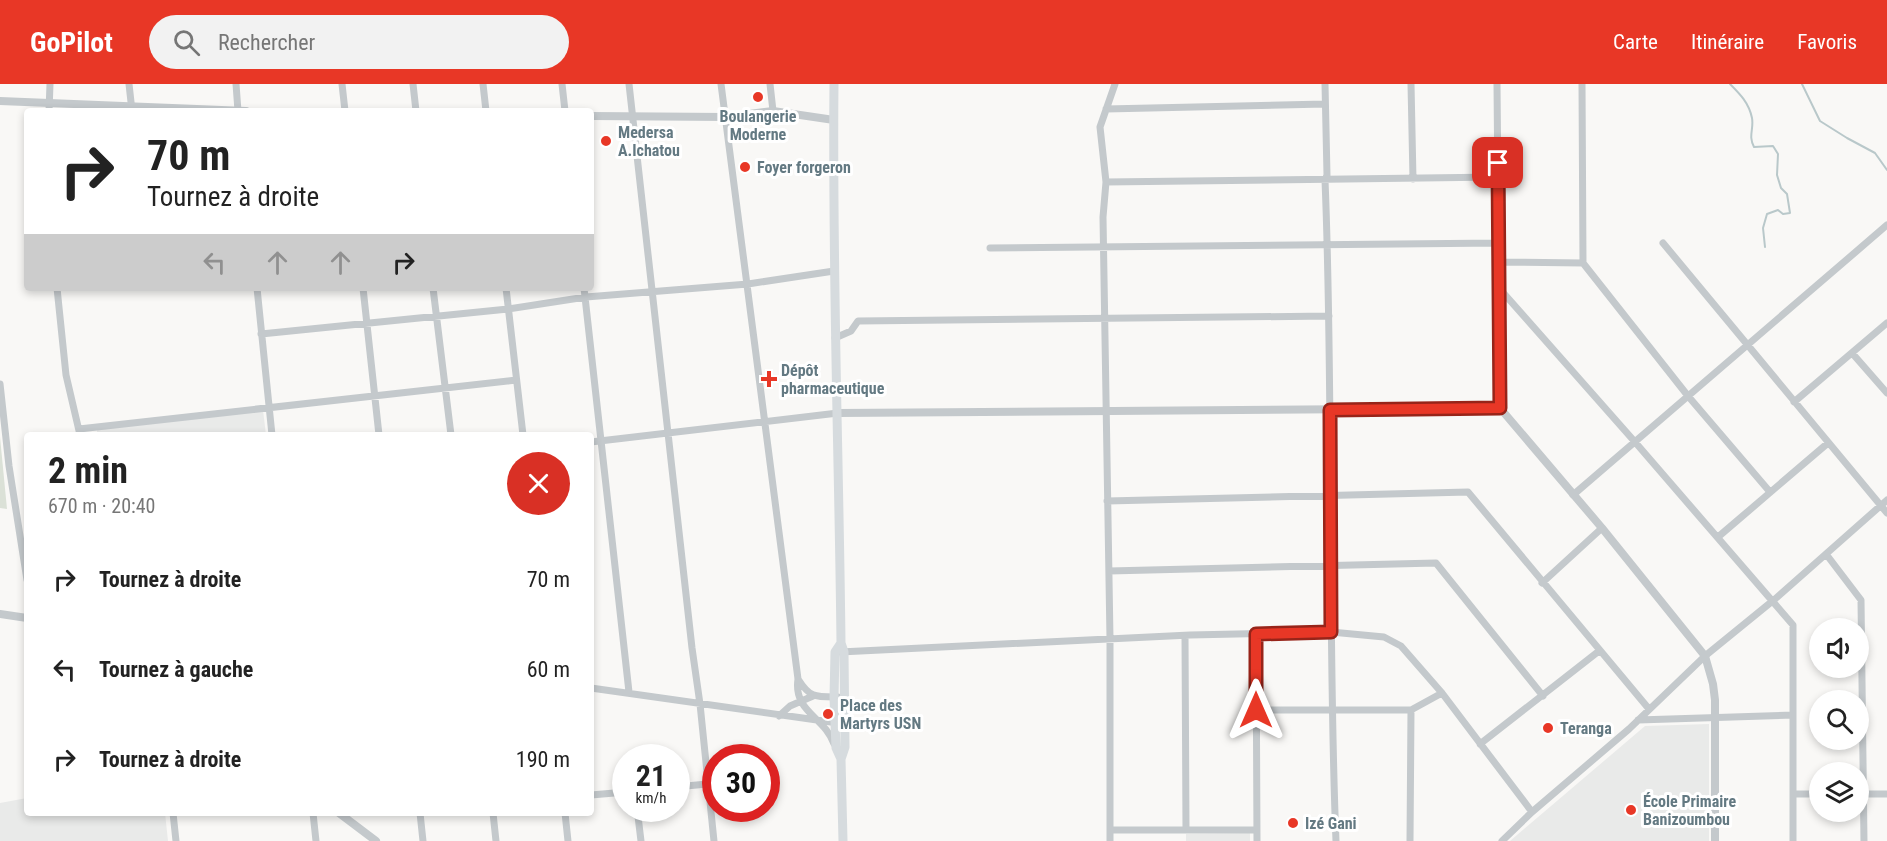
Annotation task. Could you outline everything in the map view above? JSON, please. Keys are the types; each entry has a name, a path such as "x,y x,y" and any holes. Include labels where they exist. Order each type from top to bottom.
{"main road":[{"path":"834,84 834,271 840,649 845,747 841,759 843,841"},
{"path":"840,649 834,697 834,723 836,748 841,759"}],"street":[{"path":"49,107 50,84"},
{"path":"0,101 49,107 132,108 129,84"},
{"path":"236,84 238,108"},
{"path":"342,84 345,108"},
{"path":"413,84 416,108"},
{"path":"483,84 486,108"},
{"path":"562,84 565,108"},
{"path":"629,84 704,744"},
{"path":"721,84 798,679 793,704"},
{"path":"770,84 772,111"},
{"path":"1110,841 1110,639 1103,247 1106,182 1100,127 1115,84"},
{"path":"1325,84 1331,494 1331,710 1336,841"},
{"path":"1412,84 1413,179"},
{"path":"1497,84 1500,408 1602,528 1705,656 1713,684 1715,841"},
{"path":"1582,84 1583,263 1688,396 1770,492"},
{"path":"1106,109 1325,104"},
{"path":"594,116 725,117 772,111 834,120"},
{"path":"1106,182 1498,177"},
{"path":"1573,495 1887,225"},
{"path":"990,248 1498,243"},
{"path":"1663,243 1887,513"},
{"path":"1499,262 1583,263"},
{"path":"261,334 508,309 585,297 748,284 834,271"},
{"path":"1499,288 1793,624 1793,841"},
{"path":"57,291 66,375 79,432 516,380"},
{"path":"257,291 272,432"},
{"path":"363,291 379,432"},
{"path":"433,291 452,432"},
{"path":"506,291 523,432"},
{"path":"584,291 629,692"},
{"path":"835,338 851,332 858,321 1329,316"},
{"path":"1794,402 1887,323"},
{"path":"1852,353 1887,393"},
{"path":"0,384 9,466 24,561"},
{"path":"594,442 838,413 1500,408"},
{"path":"1718,537 1828,443"},
{"path":"1107,501 1468,492 1649,709"},
{"path":"1502,841 1638,720 1705,656 1773,601 1887,500"},
{"path":"1542,583 1602,528"},
{"path":"1826,554 1861,600 1861,762"},
{"path":"1109,571 1436,563 1543,696"},
{"path":"0,614 24,618"},
{"path":"840,649 1331,632 1384,638 1401,646 1442,693 1532,812"},
{"path":"1256,634 1257,841"},
{"path":"1185,636 1186,830"},
{"path":"1480,744 1599,651"},
{"path":"798,679 808,694 813,696"},
{"path":"594,688 779,716 844,723"},
{"path":"796,693 808,712 827,730 836,748"},
{"path":"1256,710 1411,710 1442,693"},
{"path":"779,716 793,704 813,696 844,697"},
{"path":"1410,841 1411,710"},
{"path":"1638,720 1793,716"},
{"path":"594,795 612,793"},
{"path":"1793,794 1809,794"},
{"path":"1869,794 1887,794"},
{"path":"173,816 176,841"},
{"path":"312,816 316,841"},
{"path":"343,816 376,841"},
{"path":"420,816 423,841"},
{"path":"493,816 496,841"},
{"path":"565,816 568,841"},
{"path":"639,822 641,841"},
{"path":"712,822 714,841"},
{"path":"1863,822 1864,841"},
{"path":"1110,830 1257,830"}],"shaded area":[{"path":"263,410 266,432 97,432 97,430"},
{"path":"0,437 7,509 0,508"},
{"name":"École Primaire Banizoumbou","path":"1709,724 1709,841 1510,841 1645,726"},
{"path":"24,799 24,816 165,816 168,841 0,841 0,803"},
{"path":"1250,833 1250,841 1186,841 1186,834"}],"waterway":[{"path":"1730,84 1744,99 1751,113 1751,139 1754,147 1773,146 1778,154 1777,175 1781,188 1787,194 1790,213 1783,214 1778,210 1767,214 1763,228 1765,247"},
{"path":"1802,84 1820,121 1875,153 1887,170"}],"place":[{"name":"Boulangerie Moderne","path":"758,97"},
{"name":"Medersa A.Ichatou","path":"606,141"},
{"name":"Foyer forgeron","path":"745,167"},
{"name":"Dépôt pharmaceutique","path":"769,379"},
{"name":"Place des Martyrs USN","path":"828,714"},
{"name":"Teranga","path":"1548,728"},
{"name":"École Primaire Banizoumbou","path":"1631,810"},
{"name":"Izé Gani","path":"1293,823"}],"route":[{"path":"1256,710 1256,634 1331,632 1330,410 1500,408 1498,163"}]}
